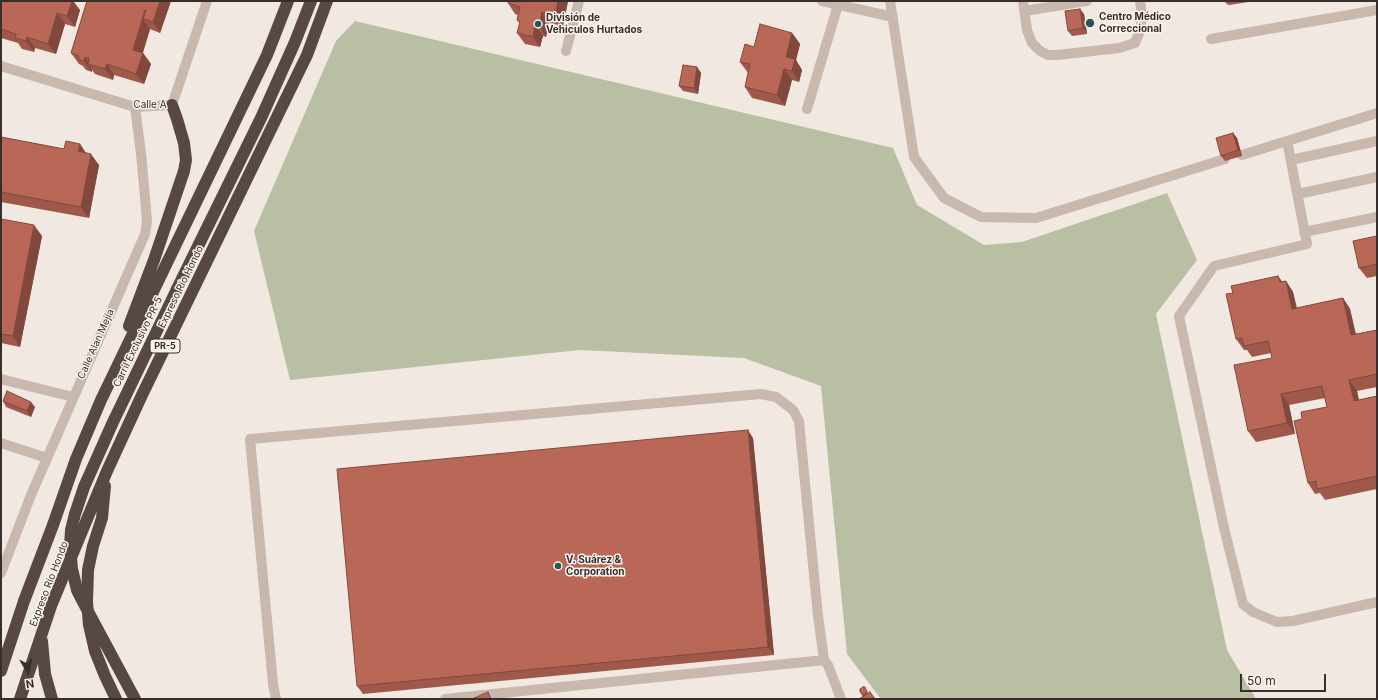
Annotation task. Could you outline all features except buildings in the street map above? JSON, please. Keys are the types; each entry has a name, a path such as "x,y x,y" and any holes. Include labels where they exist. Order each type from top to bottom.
{"highway":[{"name":"Expreso Río Hondo","path":"1,671 24,601 76,459 101,400 267,55 288,1"},
{"name":"Carril Exclusivo PR-5","path":"135,699 77,590 72,569 70,547 71,530 75,514 84,487 113,422 261,118 295,42 311,1"},
{"name":"Expreso Río Hondo","path":"20,699 52,606 107,471 306,54 327,1"},
{"path":"101,400 154,260 184,172 186,160 184,143 172,105"},
{"path":"107,471 102,518 93,546 88,570 87,602 89,625 95,651 116,699"},
{"path":"41,636 45,674 52,699"}],"street":[{"name":"Calle A","path":"1,66 135,107 172,105 207,1"},
{"path":"566,51 579,1"},
{"path":"822,1 893,17"},
{"path":"890,1 914,157 944,198 981,217 1036,218 1224,159"},
{"path":"1087,1 1023,6 1027,30 1032,43 1040,51 1048,55 1119,48 1135,43 1140,31 1142,15 1140,1"},
{"path":"807,109 838,5"},
{"path":"1211,39 1377,10"},
{"name":"Calle Alan Mejía","path":"1,573 47,458 145,234 147,222 146,209 135,107"},
{"path":"1242,154 1377,113"},
{"path":"1291,160 1377,140"},
{"path":"1287,141 1298,194 1306,244 1214,266 1179,316 1224,528 1243,604 1253,612 1276,622 1293,621 1377,602"},
{"path":"1298,194 1377,177"},
{"path":"1304,232 1377,217"},
{"path":"1,379 73,397"},
{"path":"276,699 273,684 250,440 761,394 776,396 793,410 799,421 818,616 824,660 828,665 841,699"},
{"path":"1,443 47,458"},
{"path":"445,699 824,660"}],"green space":[{"path":"355,21 893,148 917,205 984,245 1022,242 1167,193 1197,260 1156,314 1227,650 1256,699 881,699 847,654 821,386 744,358 580,350 290,380 254,231 336,41"}],"place":[{"name":"Centro Médico Correccional","path":"1090,23"},
{"name":"División de Vehiculos Hurtados","path":"538,24"},
{"name":"V. Suárez & Corporation","path":"558,566"}]}
